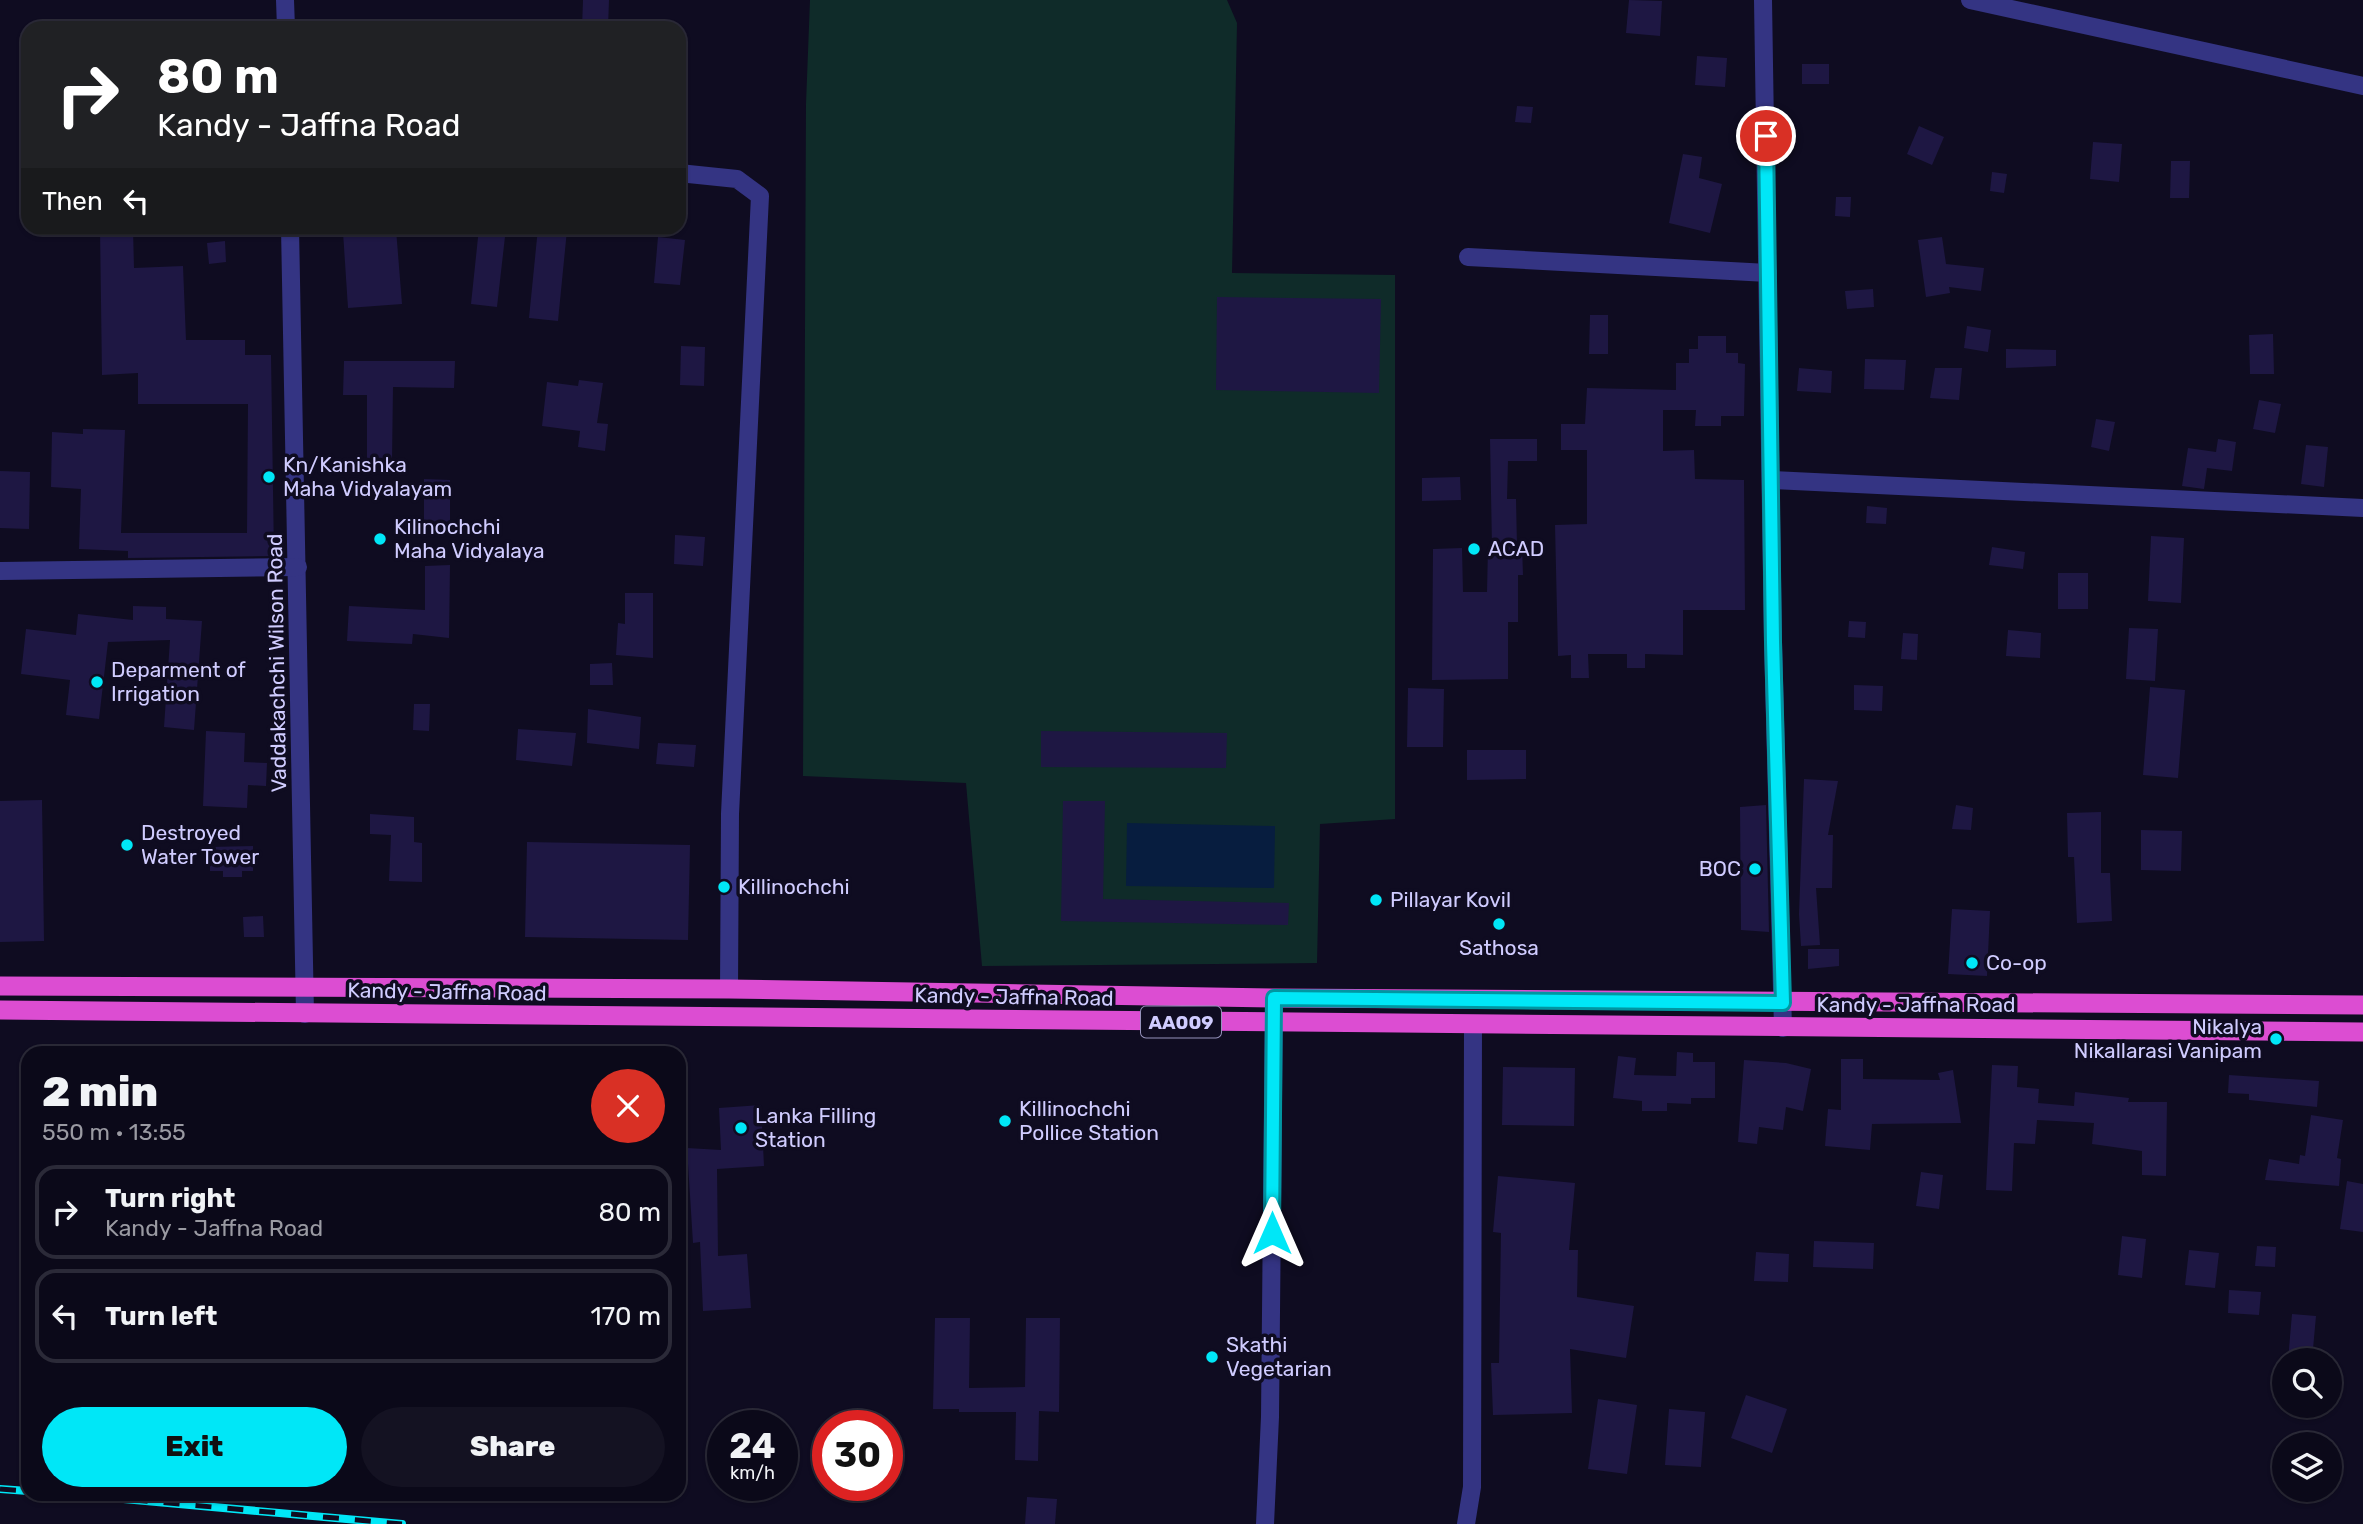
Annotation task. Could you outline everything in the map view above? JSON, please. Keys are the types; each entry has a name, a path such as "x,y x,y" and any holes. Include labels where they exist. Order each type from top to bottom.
{"highway":[{"name":"Kandy - Jaffna Road","path":"0,986 729,989 1274,998 2363,1006"},
{"name":"Kandy - Jaffna Road","path":"0,1010 2363,1032"}],"street":[{"path":"285,0 286,21"},
{"path":"1763,0 1783,1028"},
{"path":"1970,0 2363,86"},
{"path":"686,174 737,179 760,196 730,814 729,989"},
{"name":"Vaddakachchi Wilson Road","path":"290,235 305,1014"},
{"path":"1468,257 1768,273"},
{"path":"1771,480 2363,508"},
{"path":"0,571 298,567"},
{"path":"1265,1524 1270,1417 1274,998"},
{"path":"1466,1524 1472,1486 1473,1025"}],"green space":[{"path":"810,0 1227,0 1237,23 1232,273 1395,275 1395,819 1320,824 1317,963 982,966 966,783 803,776 806,104"}],"water":[{"path":"1127,823 1275,826 1274,888 1126,886"}],"building":[{"path":"583,0 609,0 608,21 582,21"},
{"path":"1629,0 1662,1 1660,36 1626,33"},
{"path":"1697,56 1727,58 1725,87 1695,85"},
{"path":"1802,64 1829,64 1829,84 1802,84"},
{"path":"1517,106 1533,107 1531,123 1515,122"},
{"path":"1919,126 1944,137 1932,165 1907,154"},
{"path":"2093,142 2122,144 2119,182 2090,179"},
{"path":"1683,154 1702,157 1699,178 1722,184 1710,233 1669,223"},
{"path":"2171,161 2190,161 2189,198 2170,198"},
{"path":"1992,172 2007,174 2004,193 1990,191"},
{"path":"1836,197 1851,197 1850,217 1835,216"},
{"path":"100,235 133,235 134,268 183,266 186,340 245,340 245,355 271,355 274,556 128,558 128,551 79,549 81,489 51,487 52,432 83,434 83,429 125,430 121,533 247,533 248,404 138,404 138,373 102,375"},
{"path":"343,235 396,235 402,304 348,308"},
{"path":"478,235 505,235 497,307 471,304"},
{"path":"537,235 567,235 558,321 529,318"},
{"path":"658,237 685,240 680,285 654,283"},
{"path":"1942,237 1946,264 1984,268 1981,291 1949,287 1950,293 1926,297 1918,240"},
{"path":"225,241 226,262 209,264 207,243"},
{"path":"1873,289 1874,307 1847,309 1845,291"},
{"path":"1217,297 1381,299 1379,393 1216,390"},
{"path":"1590,315 1608,315 1608,354 1589,354"},
{"path":"1967,326 1991,330 1988,352 1964,348"},
{"path":"2273,334 2274,374 2250,374 2249,335"},
{"path":"1698,336 1726,336 1726,353 1738,353 1738,363 1745,364 1744,416 1721,416 1721,426 1695,426 1696,410 1663,410 1663,451 1694,450 1695,479 1744,480 1745,610 1683,610 1683,655 1645,654 1645,668 1627,668 1627,654 1588,654 1589,678 1571,678 1571,655 1558,656 1555,525 1587,524 1587,450 1561,450 1561,424 1585,424 1587,388 1676,390 1676,363 1689,363 1689,349 1698,349"},
{"path":"681,346 705,347 704,386 680,385"},
{"path":"2006,349 2056,350 2056,366 2006,368"},
{"path":"1865,359 1906,360 1904,390 1864,389"},
{"path":"344,361 455,361 454,388 393,387 392,461 367,460 367,395 343,395"},
{"path":"1799,368 1832,371 1831,393 1797,391"},
{"path":"1935,368 1962,368 1959,400 1930,398"},
{"path":"579,380 603,383 597,423 608,424 605,451 578,447 580,431 542,426 547,382 578,386"},
{"path":"2259,400 2281,404 2275,433 2253,429"},
{"path":"2096,419 2115,422 2109,451 2091,447"},
{"path":"1490,439 1537,439 1537,461 1508,461 1507,499 1516,499 1517,546 1522,546 1523,575 1518,575 1518,622 1508,622 1508,679 1432,680 1433,549 1462,548 1463,592 1487,592 1488,547 1492,547"},
{"path":"2218,439 2236,442 2232,471 2207,468 2204,489 2182,486 2188,448 2216,452"},
{"path":"2306,445 2328,447 2324,487 2301,484"},
{"path":"0,471 30,472 29,529 0,528"},
{"path":"1460,477 1461,500 1422,501 1422,478"},
{"path":"424,479 450,480 450,531 424,528"},
{"path":"1867,506 1887,508 1886,524 1866,523"},
{"path":"675,535 705,537 703,566 674,564"},
{"path":"2151,536 2184,538 2181,603 2148,601"},
{"path":"1992,547 2025,552 2023,569 1989,565"},
{"path":"450,565 449,638 413,634 412,644 347,641 349,606 425,610 425,566"},
{"path":"2058,573 2088,573 2088,609 2058,609"},
{"path":"625,593 653,593 653,658 616,655 618,623 625,624"},
{"path":"133,606 166,607 166,619 202,621 194,730 164,727 170,640 108,642 99,719 66,715 70,680 21,674 26,629 76,635 78,614 133,620"},
{"path":"1849,621 1866,622 1865,638 1848,637"},
{"path":"2129,628 2158,629 2155,681 2126,679"},
{"path":"2008,630 2041,633 2040,658 2006,656"},
{"path":"1903,633 1918,634 1917,660 1901,659"},
{"path":"612,663 613,685 590,685 590,664"},
{"path":"1854,685 1883,686 1882,711 1854,710"},
{"path":"2150,687 2185,690 2178,778 2143,775"},
{"path":"1408,688 1444,689 1443,747 1407,747"},
{"path":"414,704 430,704 429,731 413,730"},
{"path":"588,709 641,717 639,749 587,743"},
{"path":"518,729 576,733 572,766 516,760"},
{"path":"206,731 245,733 244,762 267,763 266,786 248,785 247,808 203,806"},
{"path":"1041,731 1227,733 1226,768 1041,767"},
{"path":"658,743 696,745 694,767 656,764"},
{"path":"1467,750 1526,750 1526,779 1467,780"},
{"path":"1804,779 1838,781 1828,835 1833,835 1832,888 1816,888 1820,945 1801,946 1799,914"},
{"path":"42,800 44,941 0,942 0,801"},
{"path":"1063,801 1105,801 1103,899 1289,903 1288,925 1061,921"},
{"name":"BOC","path":"1766,805 1769,932 1741,930 1740,807"},
{"path":"1956,805 1973,808 1971,830 1952,829"},
{"path":"2101,812 2101,873 2110,873 2112,921 2077,923 2074,857 2068,857 2067,813"},
{"path":"370,814 414,817 414,842 422,843 422,882 389,881 391,835 370,834"},
{"path":"2141,830 2182,831 2181,871 2141,870"},
{"path":"527,842 690,845 688,940 525,937"},
{"path":"253,846 253,871 242,871 242,877 223,877 223,871 210,871 210,847"},
{"path":"1952,909 1990,911 1987,976 1948,974"},
{"path":"263,916 264,937 244,937 243,917"},
{"path":"1808,949 1839,949 1839,966 1808,969"},
{"path":"1677,1052 1693,1053 1693,1062 1715,1062 1715,1098 1691,1098 1691,1104 1667,1103 1667,1111 1642,1111 1642,1101 1613,1098 1618,1056 1636,1058 1634,1075 1676,1076"},
{"path":"1841,1059 1863,1059 1863,1079 1940,1080 1938,1073 1953,1070 1961,1123 1872,1124 1870,1150 1825,1146 1828,1109 1841,1110"},
{"path":"1744,1060 1786,1063 1811,1069 1803,1111 1786,1107 1783,1130 1759,1127 1757,1144 1738,1142"},
{"path":"1992,1065 2018,1066 2017,1087 2039,1089 2038,1103 2074,1106 2075,1092 2129,1098 2128,1102 2167,1102 2166,1176 2142,1175 2142,1151 2092,1144 2094,1123 2037,1120 2035,1144 2014,1143 2012,1191 1986,1190"},
{"path":"1503,1067 1575,1068 1574,1126 1502,1125"},
{"path":"2229,1075 2319,1081 2317,1107 2249,1100 2249,1094 2228,1093"},
{"path":"761,1105 764,1166 717,1169 718,1256 747,1254 751,1308 703,1311 700,1242 693,1243 687,1148 721,1150 719,1108"},
{"path":"2311,1115 2343,1120 2337,1158 2341,1159 2339,1186 2265,1180 2269,1159 2299,1164 2300,1155 2305,1156"},
{"path":"1921,1172 1943,1175 1939,1209 1916,1206"},
{"path":"1498,1176 1575,1183 1569,1250 1578,1250 1577,1297 1634,1306 1626,1358 1570,1349 1572,1413 1493,1415 1491,1363 1499,1363 1501,1233 1493,1232"},
{"path":"2347,1181 2363,1184 2363,1232 2340,1229"},
{"path":"2122,1236 2146,1239 2142,1278 2118,1275"},
{"path":"1814,1241 1874,1243 1873,1269 1813,1267"},
{"path":"2257,1246 2276,1247 2275,1267 2255,1266"},
{"path":"2189,1250 2219,1253 2215,1288 2185,1285"},
{"path":"1756,1252 1789,1254 1788,1282 1754,1281"},
{"path":"2229,1290 2261,1292 2259,1315 2228,1313"},
{"path":"2292,1314 2316,1316 2313,1348 2289,1348"},
{"path":"935,1318 970,1318 969,1388 1025,1387 1026,1318 1060,1318 1059,1412 1039,1411 1038,1461 1015,1460 1016,1412 933,1409"},
{"path":"1746,1395 1787,1409 1772,1453 1731,1438"},
{"path":"1598,1399 1637,1405 1627,1474 1588,1469"},
{"path":"1669,1409 1705,1412 1701,1467 1665,1465"},
{"path":"1027,1497 1057,1499 1055,1524 1025,1524"}],"railway":[{"path":"0,1489 21,1490"},
{"path":"146,1501 402,1524"}],"place":[{"name":"Kn/Kanishka Maha Vidyalayam","path":"269,477"},
{"name":"Kilinochchi Maha Vidyalaya","path":"380,539"},
{"name":"ACAD","path":"1474,549"},
{"name":"Deparment of Irrigation","path":"97,682"},
{"name":"Destroyed Water Tower","path":"127,845"},
{"name":"BOC","path":"1755,869"},
{"name":"Killinochchi","path":"724,887"},
{"name":"Pillayar Kovil","path":"1376,900"},
{"name":"Sathosa","path":"1499,924"},
{"name":"Co-op","path":"1972,963"},
{"name":"Nikalya Nikallarasi Vanipam","path":"2276,1039"},
{"name":"Killinochchi Pollice Station","path":"1005,1121"},
{"name":"Lanka Filling Station","path":"741,1128"},
{"name":"Skathi Vegetarian","path":"1212,1357"}],"route":[{"path":"1272,1233 1274,998 1783,1003 1773,642 1766,136"}]}
